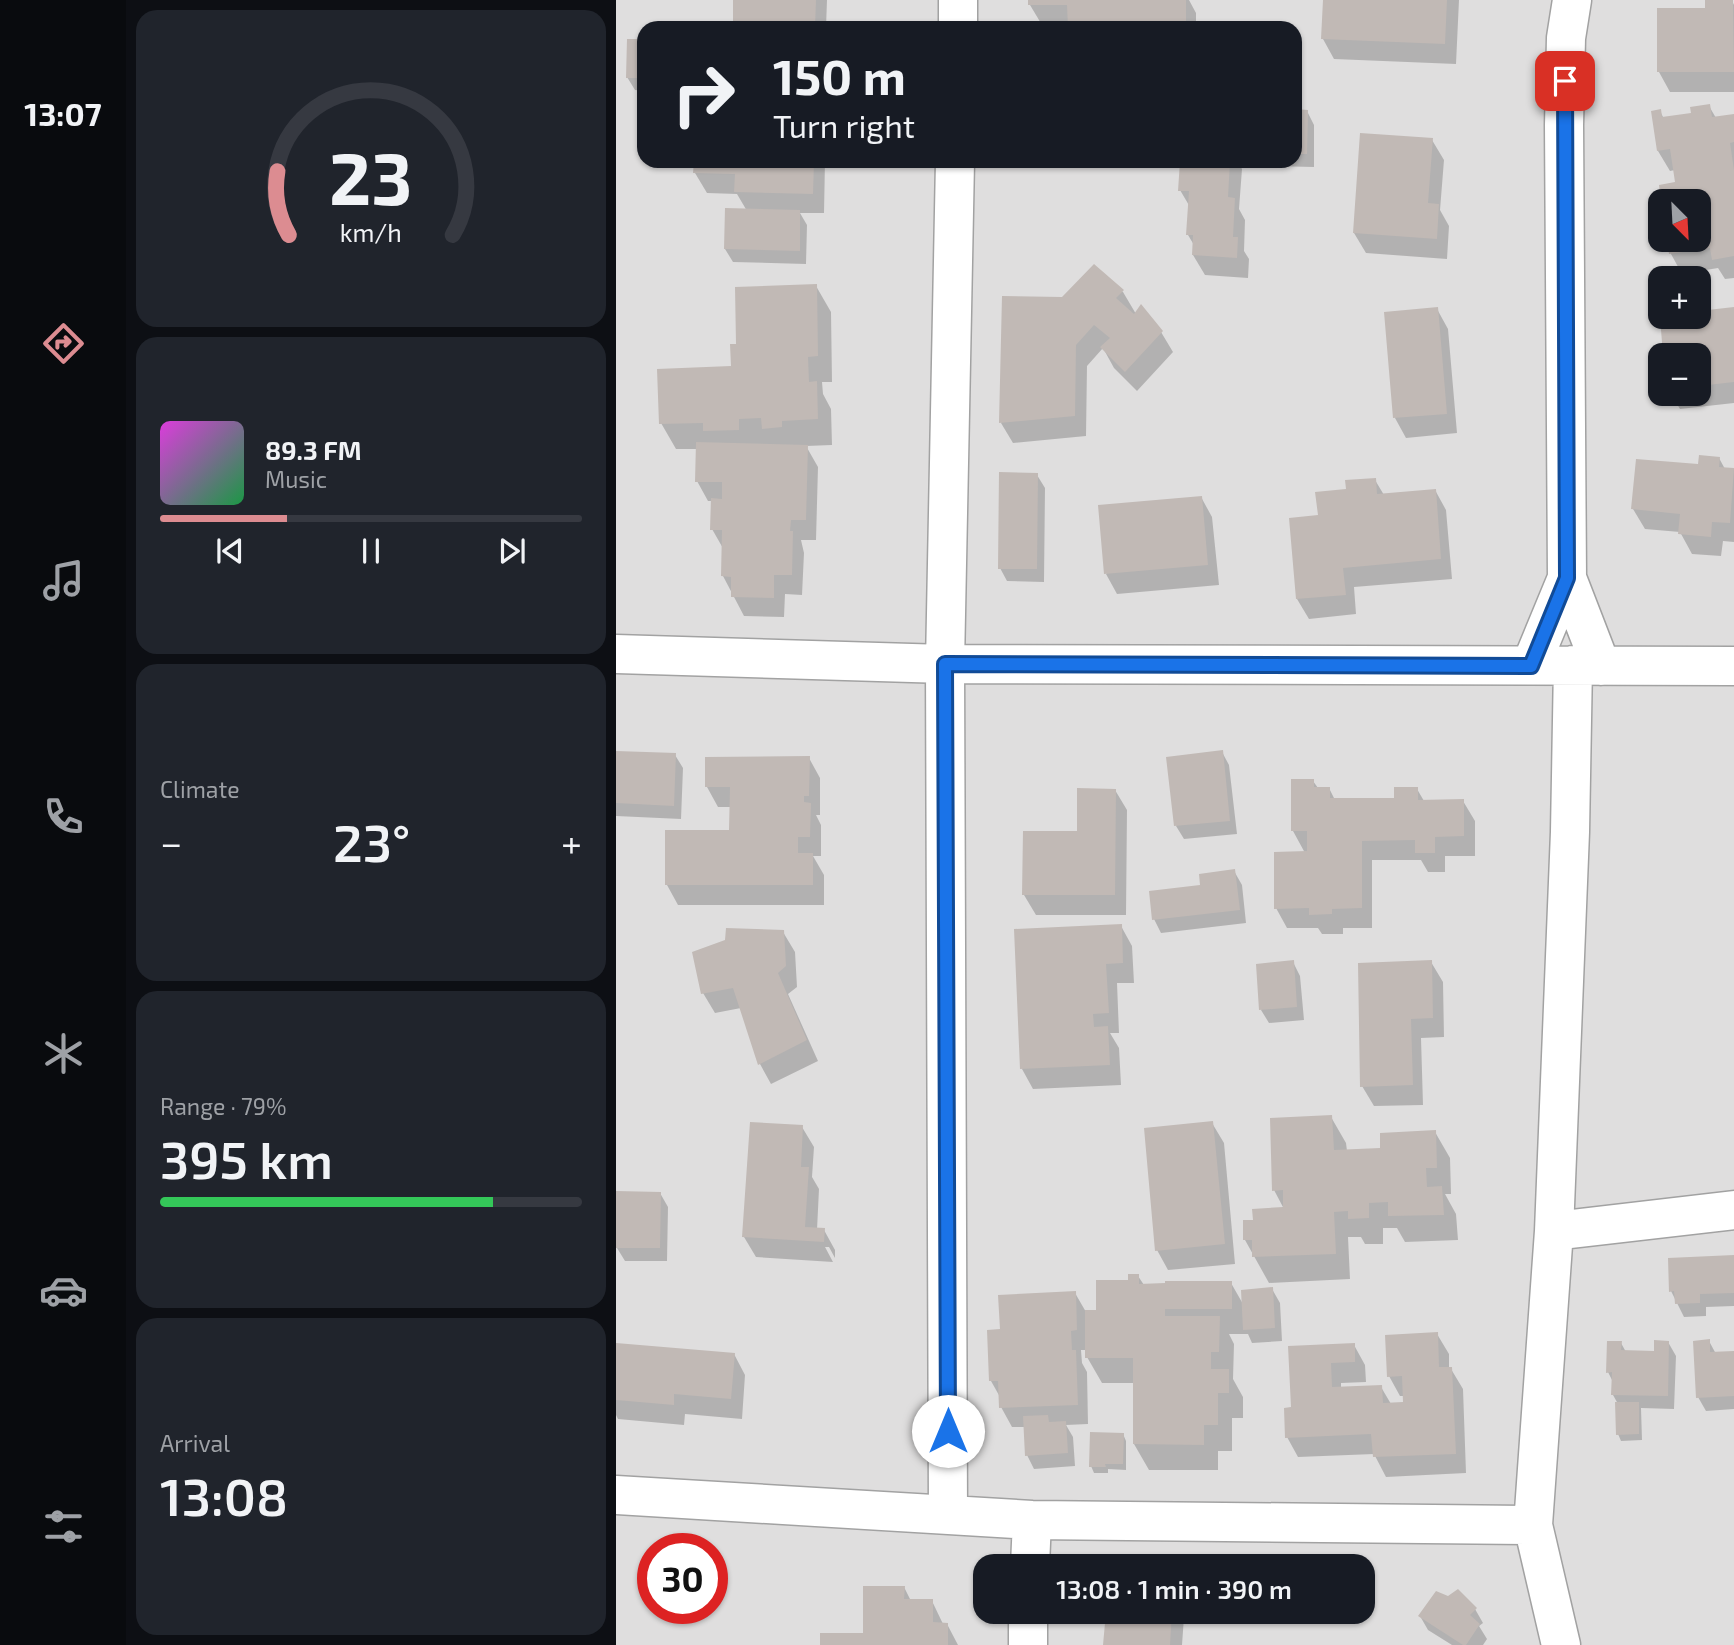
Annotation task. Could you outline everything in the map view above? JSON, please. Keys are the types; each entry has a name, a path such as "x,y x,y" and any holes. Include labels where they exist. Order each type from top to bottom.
{"street":[{"path":"958,0 958,21"},
{"path":"1561,1645 1532,1525 1554,1231 1570,832 1587,666 1567,578 1564,125 1566,38 1572,0"},
{"path":"948,1513 945,664 955,168"},
{"path":"1531,666 1567,578"},
{"path":"616,654 945,664 1734,666"},
{"path":"1554,1231 1734,1210"},
{"path":"616,1495 1032,1520 1532,1525"},
{"path":"1031,1554 1032,1520"},
{"path":"1028,1624 1028,1645"}],"shaded area":[{"path":"616,0 1734,0 1734,1645 616,1645"}],"building":[{"path":"733,0 816,0 815,21 733,21"},
{"path":"1028,0 1186,0 1186,21 1068,21 1067,5 1028,5"},
{"path":"1323,0 1447,0 1445,44 1321,39"},
{"path":"1705,0 1733,0 1734,72 1657,72 1657,8 1705,8"},
{"path":"627,39 637,39 637,78 626,78"},
{"path":"1710,104 1712,117 1734,114 1734,142 1730,143 1734,170 1734,256 1712,260 1712,189 1660,189 1659,185 1675,182 1670,149 1657,151 1651,111 1661,109 1662,117 1691,113 1690,107"},
{"path":"1302,110 1308,110 1307,154 1302,154"},
{"path":"1360,133 1433,138 1428,203 1439,204 1437,239 1353,233"},
{"path":"693,168 814,168 813,194 734,192 735,174 693,173"},
{"path":"1180,168 1230,168 1228,197 1235,198 1233,237 1238,237 1237,258 1192,255 1193,235 1186,235 1189,191 1178,191"},
{"path":"725,208 800,210 800,251 724,249"},
{"path":"1094,264 1124,290 1116,298 1134,314 1141,304 1163,331 1125,372 1100,347 1110,338 1094,325 1076,345 1075,416 999,423 1002,296 1062,297"},
{"path":"817,284 818,356 808,357 809,382 817,381 818,419 782,421 782,427 762,429 761,418 739,419 739,430 703,431 703,423 659,424 657,369 731,366 730,344 736,344 735,287"},
{"path":"1438,307 1447,414 1393,418 1384,312"},
{"path":"1734,307 1734,382 1711,385 1711,343 1662,343 1661,329 1711,329 1711,310"},
{"path":"696,442 808,445 806,520 791,520 792,575 774,575 774,598 731,597 731,577 721,576 722,530 710,530 711,498 722,499 722,482 695,482"},
{"path":"1699,455 1720,457 1719,467 1734,468 1730,523 1712,522 1711,537 1678,534 1680,514 1631,509 1636,459 1698,464"},
{"path":"999,472 1038,473 1037,569 998,569"},
{"path":"1376,478 1377,494 1436,489 1441,559 1343,568 1346,595 1296,599 1289,518 1318,515 1315,492 1346,489 1345,480"},
{"path":"1202,496 1208,565 1104,574 1098,505"},
{"path":"1223,750 1230,821 1174,826 1166,757"},
{"path":"616,751 676,753 674,806 616,803"},
{"path":"810,756 809,796 804,796 804,802 811,803 810,837 798,837 798,853 813,853 813,885 665,885 665,830 729,830 730,787 705,787 705,757"},
{"path":"1291,779 1314,779 1314,787 1330,787 1330,798 1394,798 1394,787 1418,787 1418,800 1464,799 1464,836 1435,837 1435,853 1415,853 1415,840 1362,841 1362,908 1332,909 1332,914 1309,915 1309,908 1274,909 1274,852 1307,851 1307,831 1291,831"},
{"path":"1077,788 1116,789 1115,895 1022,895 1023,831 1077,831"},
{"path":"1235,869 1240,910 1152,920 1149,891 1200,885 1199,874"},
{"path":"1122,924 1123,963 1106,964 1109,1013 1093,1014 1094,1027 1108,1026 1110,1065 1020,1069 1014,929"},
{"path":"726,928 784,930 786,966 778,973 807,1040 758,1065 733,988 701,994 692,952 725,940"},
{"path":"1294,960 1297,1007 1259,1010 1256,964"},
{"path":"1432,960 1433,1018 1411,1019 1413,1085 1360,1087 1358,963"},
{"path":"1332,1115 1334,1150 1380,1148 1380,1133 1436,1130 1437,1168 1426,1168 1427,1187 1442,1186 1444,1215 1388,1216 1388,1202 1369,1203 1369,1218 1348,1219 1348,1211 1334,1212 1336,1254 1252,1257 1252,1240 1243,1240 1243,1220 1253,1220 1252,1209 1283,1207 1283,1190 1272,1191 1270,1118"},
{"path":"1213,1121 1225,1244 1155,1251 1144,1128"},
{"path":"750,1122 803,1125 801,1167 809,1167 805,1227 825,1228 824,1242 742,1237"},
{"path":"616,1191 661,1192 660,1248 616,1248"},
{"path":"1734,1255 1734,1293 1700,1294 1700,1303 1675,1304 1674,1291 1669,1292 1668,1258"},
{"path":"1128,1274 1139,1274 1139,1284 1165,1281 1232,1281 1232,1309 1165,1309 1165,1316 1220,1316 1219,1352 1211,1352 1211,1369 1229,1369 1229,1393 1218,1393 1218,1425 1204,1425 1204,1445 1133,1444 1133,1358 1085,1358 1085,1310 1096,1310 1096,1280 1128,1280"},
{"path":"1273,1287 1275,1328 1243,1330 1241,1290"},
{"path":"1076,1291 1077,1330 1071,1331 1072,1350 1076,1350 1078,1405 999,1408 998,1381 989,1381 987,1330 1000,1329 998,1295"},
{"path":"1438,1332 1439,1367 1452,1367 1456,1454 1373,1457 1371,1434 1285,1438 1284,1408 1291,1407 1288,1346 1355,1343 1355,1362 1331,1363 1332,1387 1382,1385 1383,1403 1403,1402 1402,1376 1387,1377 1385,1335"},
{"path":"1710,1339 1710,1352 1734,1351 1734,1396 1696,1398 1693,1341"},
{"path":"1654,1340 1669,1341 1668,1396 1611,1395 1612,1372 1606,1373 1607,1341 1622,1341 1621,1350 1654,1351"},
{"path":"616,1343 735,1353 731,1399 674,1394 674,1405 616,1400"},
{"path":"1615,1402 1639,1402 1639,1434 1616,1435"},
{"path":"1048,1415 1049,1422 1066,1421 1068,1453 1025,1456 1023,1416"},
{"path":"1090,1432 1124,1433 1123,1464 1089,1467"},
{"path":"863,1586 905,1586 904,1599 933,1599 933,1622 948,1623 948,1645 820,1645 820,1633 863,1633"},
{"path":"1458,1589 1477,1608 1470,1615 1480,1624 1466,1645 1418,1616 1436,1591 1448,1596"},
{"path":"1105,1624 1171,1624 1170,1645 1103,1645"}],"route":[{"path":"948,1431 945,664 1531,666 1567,578 1565,81"}]}
